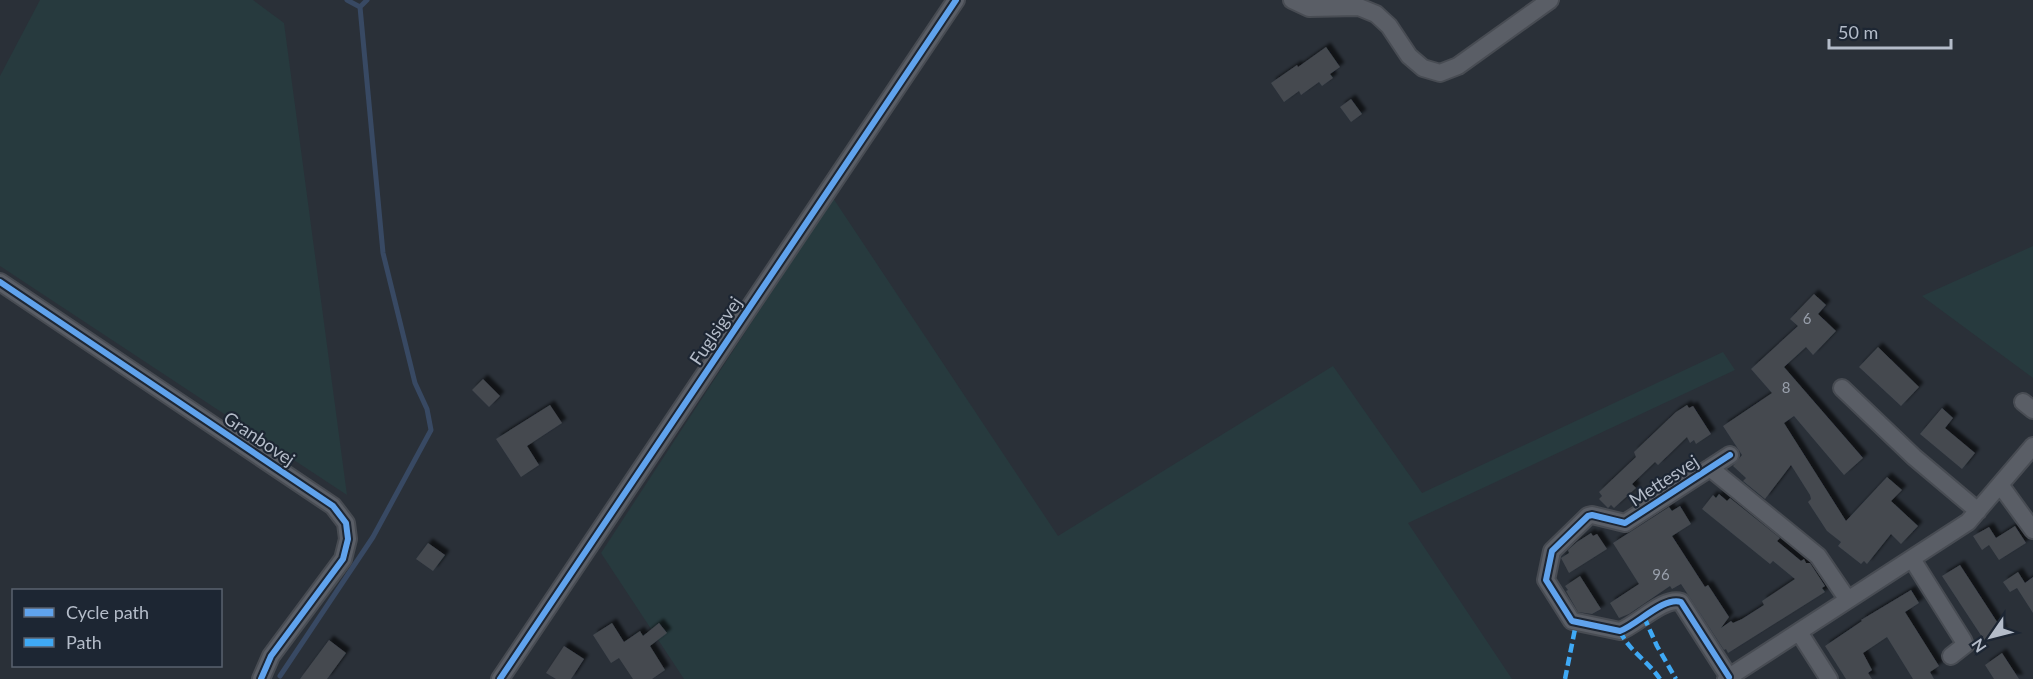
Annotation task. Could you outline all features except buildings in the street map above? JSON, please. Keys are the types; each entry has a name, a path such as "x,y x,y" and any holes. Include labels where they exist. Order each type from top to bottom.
{"street":[{"name":"Fuglsigvej","path":"500,679 956,0"},
{"path":"1292,0 1310,8 1359,7 1376,14 1389,26 1409,56 1423,68 1440,73 1458,66 1550,0"},
{"name":"Granbovej","path":"0,282 333,506 346,523 348,539 343,559 271,656 261,679"},
{"path":"1842,388 1914,457 1978,511"},
{"name":"Mettesvej","path":"1730,455 1625,523 1588,516 1552,551 1546,580 1572,621 1616,631 1625,629 1667,602 1681,602 1727,678 1959,529 2001,486 2033,446"},
{"name":"Mettesvej","path":"1710,468 1814,552 1848,600"},
{"path":"2001,486 2033,530"},
{"path":"1912,559 1964,640 1963,648 1951,656"},
{"path":"1799,632 1829,679"}],"green space":[{"path":"40,0 253,0 284,23 347,495 0,266 0,76"},
{"path":"833,198 1058,536 1333,366 1422,493 1723,352 1735,370 1408,523 1512,679 684,679 601,553"},
{"path":"2033,246 2033,378 1922,296"}],"waterway":[{"path":"347,0 360,7"},
{"path":"280,676 373,537 431,430 427,409 415,383 383,253 360,7 367,0"}],"marked path":[{"path":"1644,617 1676,679"},
{"path":"1565,679 1576,624"},
{"path":"1620,631 1628,644 1660,679"}],"cycle path":[{"path":"500,679 956,0"},
{"path":"0,282 333,506 346,523 348,539 343,559 271,656 261,679"},
{"path":"1729,677 1681,602 1667,603 1620,631 1572,621 1546,580 1552,551 1588,516 1625,523 1730,455"}]}
